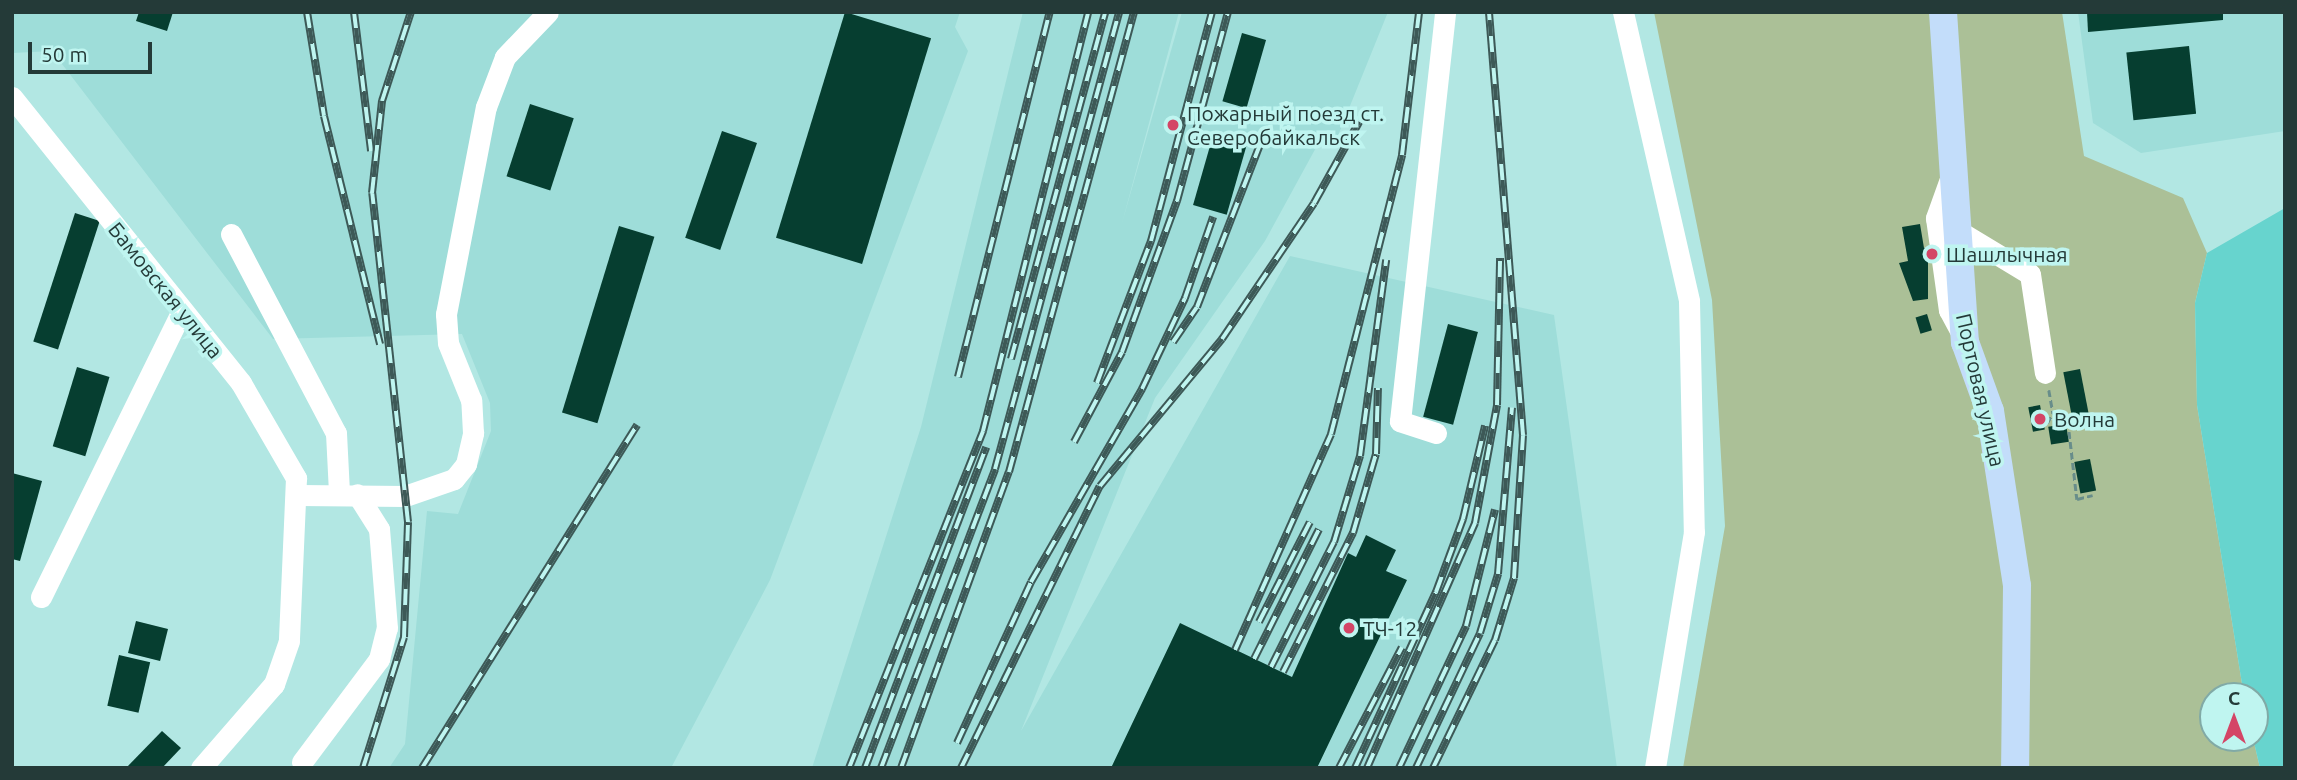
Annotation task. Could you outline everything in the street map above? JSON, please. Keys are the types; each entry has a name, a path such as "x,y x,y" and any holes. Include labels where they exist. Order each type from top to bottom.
{"main road":[{"name":"Портовая улица","path":"1944,12 1952,173 1965,342 1990,411 2017,586 2015,768"}],"street":[{"path":"201,768 249,720 274,684 289,641 298,495 405,496 436,488 466,464 473,433 471,400 449,343 446,314 486,107 505,57 548,12"},
{"path":"1436,433 1400,421 1445,12"},
{"path":"1623,12 1689,302 1694,532 1655,768"},
{"name":"Бамовская улица","path":"12,97 241,383 296,478 298,495"},
{"path":"1952,173 1936,218 1949,310 1965,342"},
{"path":"1957,230 2031,274 2045,373"},
{"path":"230,234 336,433 348,494 379,529 387,628 379,659 302,762"},
{"path":"41,597 182,311"}],"path":[{"path":"2045,373 2053,412 2047,423"},
{"path":"2053,412 2068,421 2077,499 2093,495"}],"shaded area":[{"path":"12,12 960,12 955,27 968,51 770,580 671,768 389,768 405,744 427,511 458,514 491,431 490,403 462,334 273,339 52,51 12,53"},
{"path":"1023,12 1179,12 1122,223 1182,12 1388,12 1337,138 1324,133 1265,241 1155,398 1021,731 1290,256 1554,315 1617,768 812,768 921,427"},
{"path":"2078,12 2285,12 2285,131 2141,153 2093,123"},
{"path":"2285,208 2285,768 2260,768 2256,752 2269,752 2269,682 2242,682 2197,405 2195,303 2207,253"}],"green space":[{"path":"1654,12 2062,12 2084,156 2183,198 2207,253 2195,303 2197,405 2242,682 2199,682 2199,752 2256,752 2260,768 1683,768 1725,526 1712,300"}],"building":[{"path":"139,12 173,12 167,31 136,21"},
{"path":"845,12 931,38 862,264 776,238"},
{"path":"2087,12 2223,12 2223,20 2088,32"},
{"path":"1242,33 1266,40 1246,108 1222,101"},
{"path":"2189,46 2196,114 2133,120 2126,53"},
{"path":"530,104 574,118 550,190 507,176"},
{"path":"722,131 757,143 720,250 685,238"},
{"path":"1214,132 1248,142 1227,215 1193,205"},
{"path":"75,213 100,221 58,349 33,341"},
{"path":"1920,224 1924,248 1937,246 1939,260 1928,262 1928,299 1913,301 1899,263 1908,261 1902,227"},
{"path":"619,226 654,237 597,423 562,412"},
{"path":"1927,314 1932,330 1920,334 1916,318"},
{"path":"1448,324 1478,332 1453,425 1423,417"},
{"path":"77,367 110,377 85,456 53,446"},
{"path":"2080,369 2091,424 2074,427 2063,372"},
{"path":"2040,405 2045,430 2033,432 2028,407"},
{"path":"2066,424 2069,442 2051,445 2048,427"},
{"path":"2090,459 2096,490 2080,493 2074,462"},
{"path":"12,473 42,481 20,561 12,559"},
{"path":"1366,535 1396,550 1386,571 1407,580 1317,768 1111,768 1180,623 1292,677 1348,553 1356,557"},
{"path":"136,621 168,629 160,661 128,653"},
{"path":"119,655 150,662 138,713 107,706"},
{"path":"162,731 181,748 162,768 126,768"}],"railway":[{"path":"307,12 324,116 380,344"},
{"path":"354,12 371,151"},
{"path":"363,768 404,637 408,522 372,193 382,101 411,12"},
{"path":"958,377 1050,12"},
{"path":"849,768 983,431 1088,12"},
{"path":"1011,359 1105,12"},
{"path":"881,768 995,469 1119,12"},
{"path":"901,768 1009,472 1134,12"},
{"path":"1097,383 1151,241 1212,12"},
{"path":"1074,442 1122,352 1177,201 1228,12"},
{"path":"1235,650 1331,434 1402,155 1419,12"},
{"path":"1433,768 1495,640 1514,578 1523,435 1489,12"},
{"path":"961,768 1100,486 1222,339 1314,203 1359,122"},
{"path":"1173,342 1197,307 1264,134"},
{"path":"957,743 1031,582 1142,389 1185,298 1213,217"},
{"path":"1367,768 1475,523 1497,405 1500,258"},
{"path":"1271,667 1334,542 1360,456 1386,260"},
{"path":"1283,672 1353,533 1376,454 1378,388"},
{"path":"1416,768 1480,633 1498,574 1512,408"},
{"path":"422,768 637,425"},
{"path":"1355,768 1436,592 1463,519 1485,426"},
{"path":"865,768 986,447"},
{"path":"1399,768 1466,626 1495,510"},
{"path":"1259,622 1310,522"},
{"path":"1254,659 1319,529"},
{"path":"1339,768 1402,647"}],"place":[{"name":"Пожарный поезд ст. Северобайкальск","path":"1173,125"},
{"name":"Шашлычная","path":"1932,254"},
{"name":"Волна","path":"2040,419"},
{"name":"ТЧ-12","path":"1349,628"}]}
